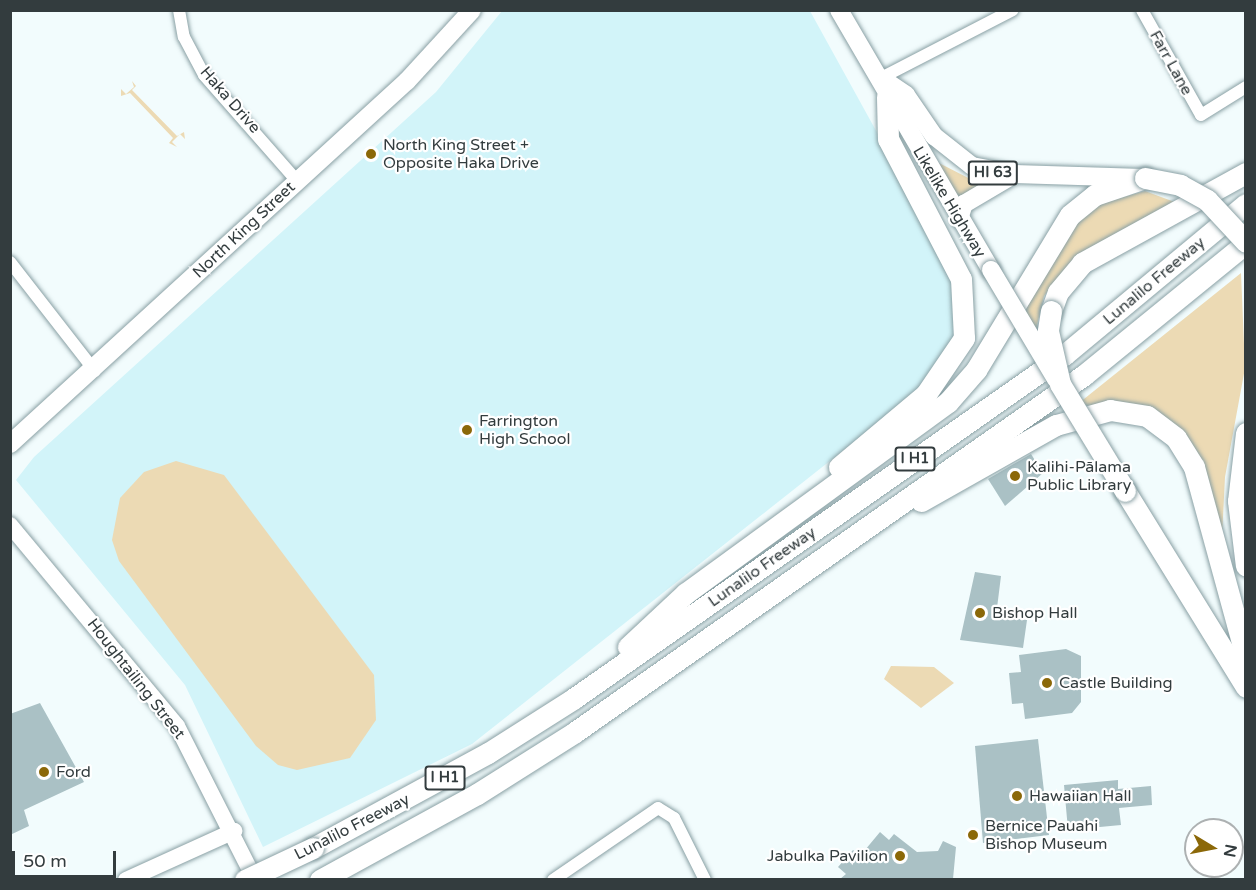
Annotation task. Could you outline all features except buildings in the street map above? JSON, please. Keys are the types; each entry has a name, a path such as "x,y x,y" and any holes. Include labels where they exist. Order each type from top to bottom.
{"highway":[{"path":"748,546 926,394 964,338 961,279 888,139 884,88"},
{"path":"1059,384 1048,331 1051,311 1058,292 1082,263 1245,173"},
{"path":"573,699 686,593 948,402 976,370 1070,215 1095,195 1144,178"},
{"name":"Likelike Highway","path":"1144,178 1180,185 1208,201 1245,242"},
{"name":"Lunalilo Freeway","path":"245,879 313,848 478,759 573,699 1064,355 1245,204"},
{"name":"Lunalilo Freeway","path":"324,878 477,795 575,732 1084,375 1245,242"},
{"name":"Likelike Highway","path":"1059,384 1245,687"},
{"path":"856,534 984,470 1056,425 1110,410 1148,416 1176,438 1194,467 1245,657"},
{"path":"1245,433 1238,501 1245,566"},
{"path":"1242,545 1245,480"}],"main road":[{"name":"North King Street","path":"10,444 95,370 407,81 472,10"},
{"name":"HI 63","path":"839,10 884,88"},
{"name":"Likelike Highway","path":"884,88 906,94 951,154 972,166 1014,174 1144,178"},
{"name":"Likelike Highway","path":"884,88 959,219 1059,384"},
{"path":"959,219 964,204 1014,174"},
{"name":"Houghtailing Street","path":"10,525 17,539 177,726 234,831 255,879"},
{"path":"126,879 234,831"}],"street":[{"name":"Haka Drive","path":"179,10 184,37 204,75 297,181"},
{"path":"884,88 1013,10"},
{"name":"Farr Lane","path":"1142,10 1201,116 1245,87"},
{"path":"10,262 95,370"},
{"path":"553,879 658,808 674,818 705,879"}],"shaded area":[{"name":"Farrington High School","path":"502,11 810,11 954,272 956,339 931,381 472,744 263,847 185,685 16,480 34,457 436,92"},
{"path":"132,81 136,86 132,90 177,136 179,135 172,142 177,147 169,143 173,138 130,93 121,96 121,89 126,94 134,87"},
{"path":"939,163 980,184 951,209"},
{"path":"1145,191 1180,204 1069,264 1044,296 1035,333 1022,310 1058,246 1088,207"},
{"path":"1241,273 1245,368 1225,477 1222,537 1197,479 1160,426 1079,403"},
{"path":"176,461 224,475 374,675 376,720 350,758 297,770 278,765 256,746 119,561 112,540 120,498 144,472"},
{"path":"891,666 934,667 954,683 921,708 884,679"}],"place":[{"name":"North King Street + Opposite Haka Drive","path":"371,154"},
{"name":"Farrington High School","path":"467,430"},
{"name":"Kalihi-Pālama Public Library","path":"1015,476"},
{"name":"Bishop Hall","path":"980,613"},
{"name":"Castle Building","path":"1047,683"},
{"name":"Ford","path":"44,772"},
{"name":"Hawaiian Hall","path":"1017,796"},
{"name":"Bernice Pauahi Bishop Museum","path":"973,835"},
{"name":"Jabulka Pavilion","path":"900,856"}]}
